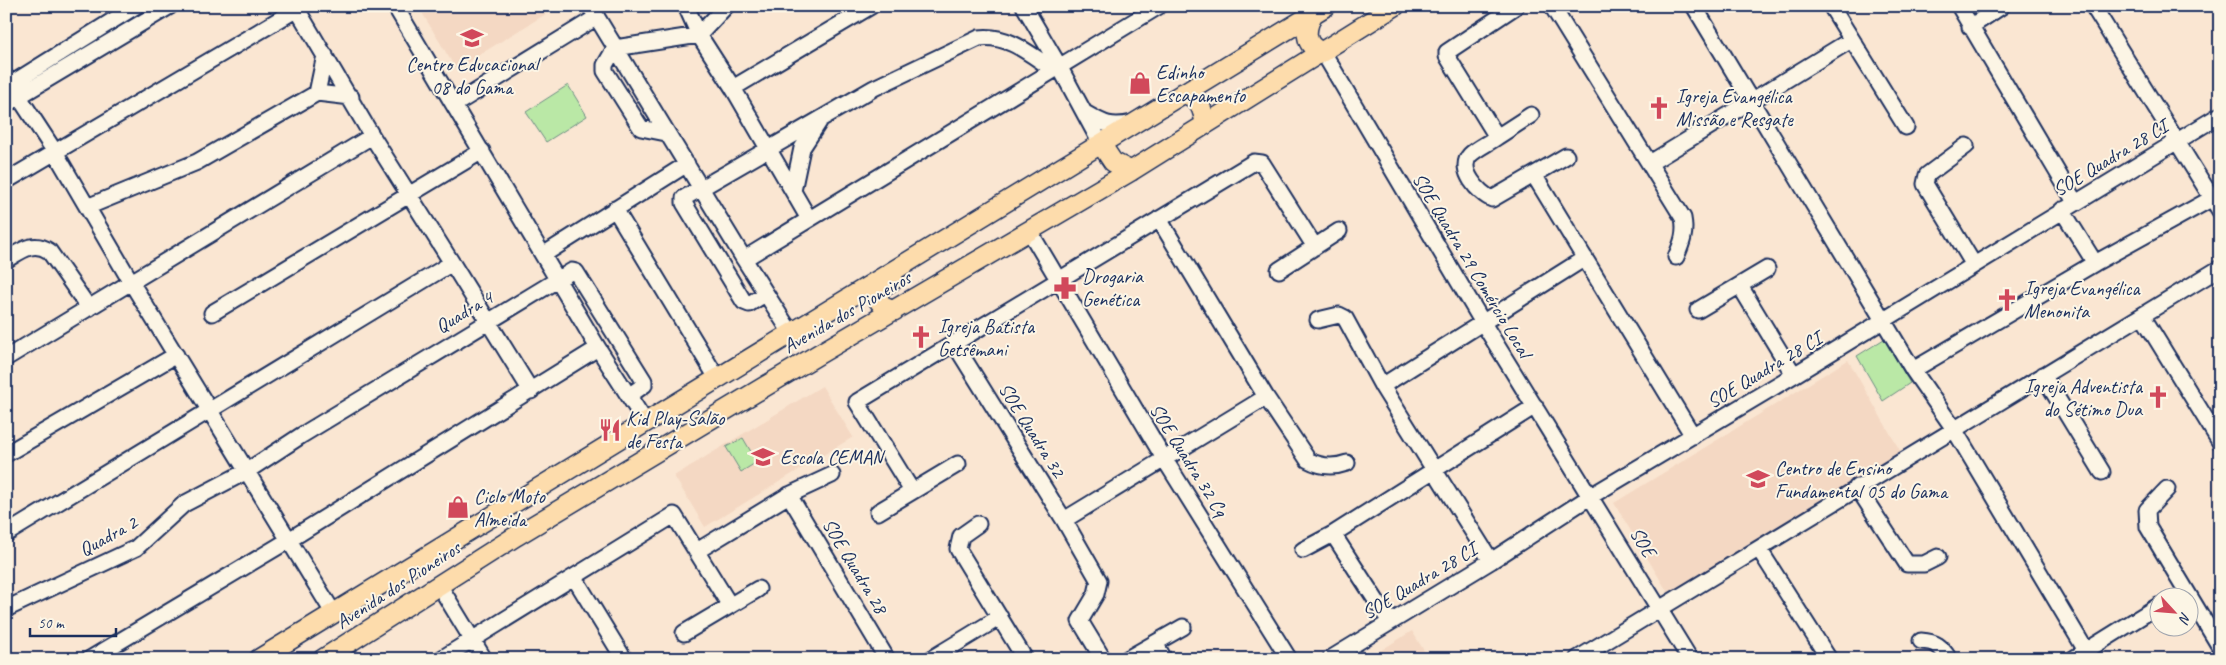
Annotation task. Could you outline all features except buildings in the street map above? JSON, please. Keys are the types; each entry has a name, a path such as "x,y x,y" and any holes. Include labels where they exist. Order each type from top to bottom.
{"main road":[{"name":"Avenida dos Pioneiros","path":"323,659 516,536 819,354 1030,232 1395,6"},
{"name":"Avenida dos Pioneiros","path":"259,659 1320,10"},
{"path":"1320,10 1306,26 1308,38 1313,48 1323,52"},
{"path":"1183,93 1196,99 1203,109 1205,124"},
{"path":"1101,144 1113,162 1131,171"},
{"path":"894,311 884,307 879,301 878,289 946,247 951,237"},
{"path":"819,354 829,336 870,313 871,310 866,303 852,298"},
{"path":"502,510 499,521 502,531 507,536 516,536"},
{"path":"476,527 486,527 492,532 496,542 494,550"}],"street":[{"path":"11,90 136,6"},
{"path":"11,90 170,6"},
{"path":"395,6 598,348 630,395 646,424"},
{"path":"615,48 699,35 726,6"},
{"path":"733,88 871,6"},
{"path":"1024,6 1056,68 1085,113 1101,144"},
{"path":"744,259 1159,6"},
{"path":"1497,137 1447,56 1447,52 1516,6"},
{"path":"1552,6 1683,218 1685,228 1676,257"},
{"path":"1694,6 1913,370 1954,430 2088,655"},
{"path":"1831,6 1906,126"},
{"path":"1959,6 2075,202"},
{"path":"1970,26 2002,6"},
{"path":"1913,370 2095,263 2217,202 2177,142 2093,6"},
{"path":"6,182 296,7 351,97 372,136 531,390"},
{"path":"688,10 699,35 733,88 809,219"},
{"path":"673,39 688,10"},
{"path":"454,106 594,12 666,133 791,333"},
{"path":"765,294 749,304 744,302 683,201 684,198 768,147 874,88 979,38 993,36 1008,41 1056,68"},
{"path":"1650,163 1751,99 1851,40"},
{"path":"615,48 605,65 605,71 640,128 666,133"},
{"name":"SOE Quadra 29 Comércio Local","path":"1323,52 1483,323 1591,496"},
{"path":"317,93 325,55"},
{"path":"11,90 55,152 209,410 334,614"},
{"path":"87,206 197,162 317,93 351,97"},
{"path":"1085,113 1106,124 1117,127 1136,122"},
{"path":"1531,115 1470,155 1466,162 1468,172 1482,193 1492,199 1566,156"},
{"name":"SOE Quadra 28 CI","path":"1330,659 1491,561 1591,496 1794,375 2220,115"},
{"path":"793,191 802,148 822,118"},
{"path":"6,358 372,136"},
{"path":"1966,146 1927,175 1925,184 1974,265"},
{"path":"212,313 482,151"},
{"path":"912,492 858,402 954,343 1257,161 1262,163 1315,247"},
{"path":"543,255 687,164"},
{"path":"1534,175 1693,436"},
{"path":"615,209 717,378"},
{"path":"2062,210 2095,263"},
{"path":"1159,219 1266,396 1308,460 1316,465 1329,467 1347,463"},
{"path":"1279,270 1340,231"},
{"name":"SOE Quadra 32 Cq","path":"1030,232 1057,282 1165,460 1290,659"},
{"path":"6,260 29,246 40,245 50,251 89,308"},
{"path":"1382,386 1585,258"},
{"path":"6,534 452,264"},
{"path":"1577,659 2220,268"},
{"path":"1698,310 1767,270"},
{"name":"Quadra 4","path":"247,471 572,271 576,272 644,381 644,385 630,395"},
{"path":"1740,286 1794,375"},
{"path":"1318,320 1339,315 1345,318 1382,386 1491,561"},
{"path":"2142,317 2220,442"},
{"name":"SOE Quadra 32","path":"954,343 1064,520 1099,581 1096,594 1080,621 1103,659"},
{"path":"90,659 289,540 598,348"},
{"path":"6,454 176,355"},
{"path":"2043,375 2102,472"},
{"path":"1064,520 1165,460 1266,396"},
{"path":"1303,550 1333,534 1435,471 1534,406"},
{"path":"878,512 958,464"},
{"name":"Quadra 2","path":"6,609 136,548 184,504 247,471"},
{"path":"697,551 789,495 832,475"},
{"path":"1857,487 1908,564 1924,564 1938,557"},
{"path":"2167,489 2152,503 2146,516 2176,588"},
{"name":"SOE Quadra 28","path":"789,495 887,659"},
{"name":"SOE","path":"1591,496 1690,659"},
{"path":"442,659 674,515 729,604"},
{"path":"978,524 961,536 958,549 1025,659"},
{"path":"1333,534 1390,622"},
{"path":"1759,549 1829,659"},
{"path":"574,577 624,659"},
{"path":"439,586 484,659"},
{"path":"684,633 758,588"},
{"path":"2072,659 2088,655 2148,613"},
{"path":"931,659 1000,617"},
{"path":"2198,619 2220,647"},
{"path":"1127,659 1183,627"},
{"path":"1921,641 1938,644 1949,659"},
{"path":"1155,643 1164,659"}],"shaded area":[{"name":"Centro Educacional 08 do Gama","path":"418,6 559,6 456,69"},
{"name":"Centro de Ensino Fundamental 05 do Gama","path":"1848,360 1902,454 1670,596 1614,503"},
{"name":"Escola CEMAN","path":"822,386 853,437 705,527 674,476"},
{"path":"1412,631 1429,659 1367,659"}],"green space":[{"path":"568,85 587,116 546,142 526,112"},
{"path":"1884,339 1910,383 1883,401 1857,356"},
{"path":"743,438 757,462 741,472 726,447"}],"place":[{"name":"Centro Educacional 08 do Gama","path":"472,38"},
{"name":"Edinho Escapamento","path":"1140,83"},
{"name":"Igreja Evangélica Missão e Resgate","path":"1659,108"},
{"name":"Drogaria Genética","path":"1065,288"},
{"name":"Igreja Evangélica Menonita","path":"2007,300"},
{"name":"Igreja Batista Getsêmani","path":"921,337"},
{"name":"Igreja Adventista do Sétimo Dua","path":"2158,397"},
{"name":"Kid Play-Salão de Festa","path":"610,430"},
{"name":"Escola CEMAN","path":"763,457"},
{"name":"Centro de Ensino Fundamental 05 do Gama","path":"1758,479"},
{"name":"Ciclo Moto Almeida","path":"458,507"}]}
